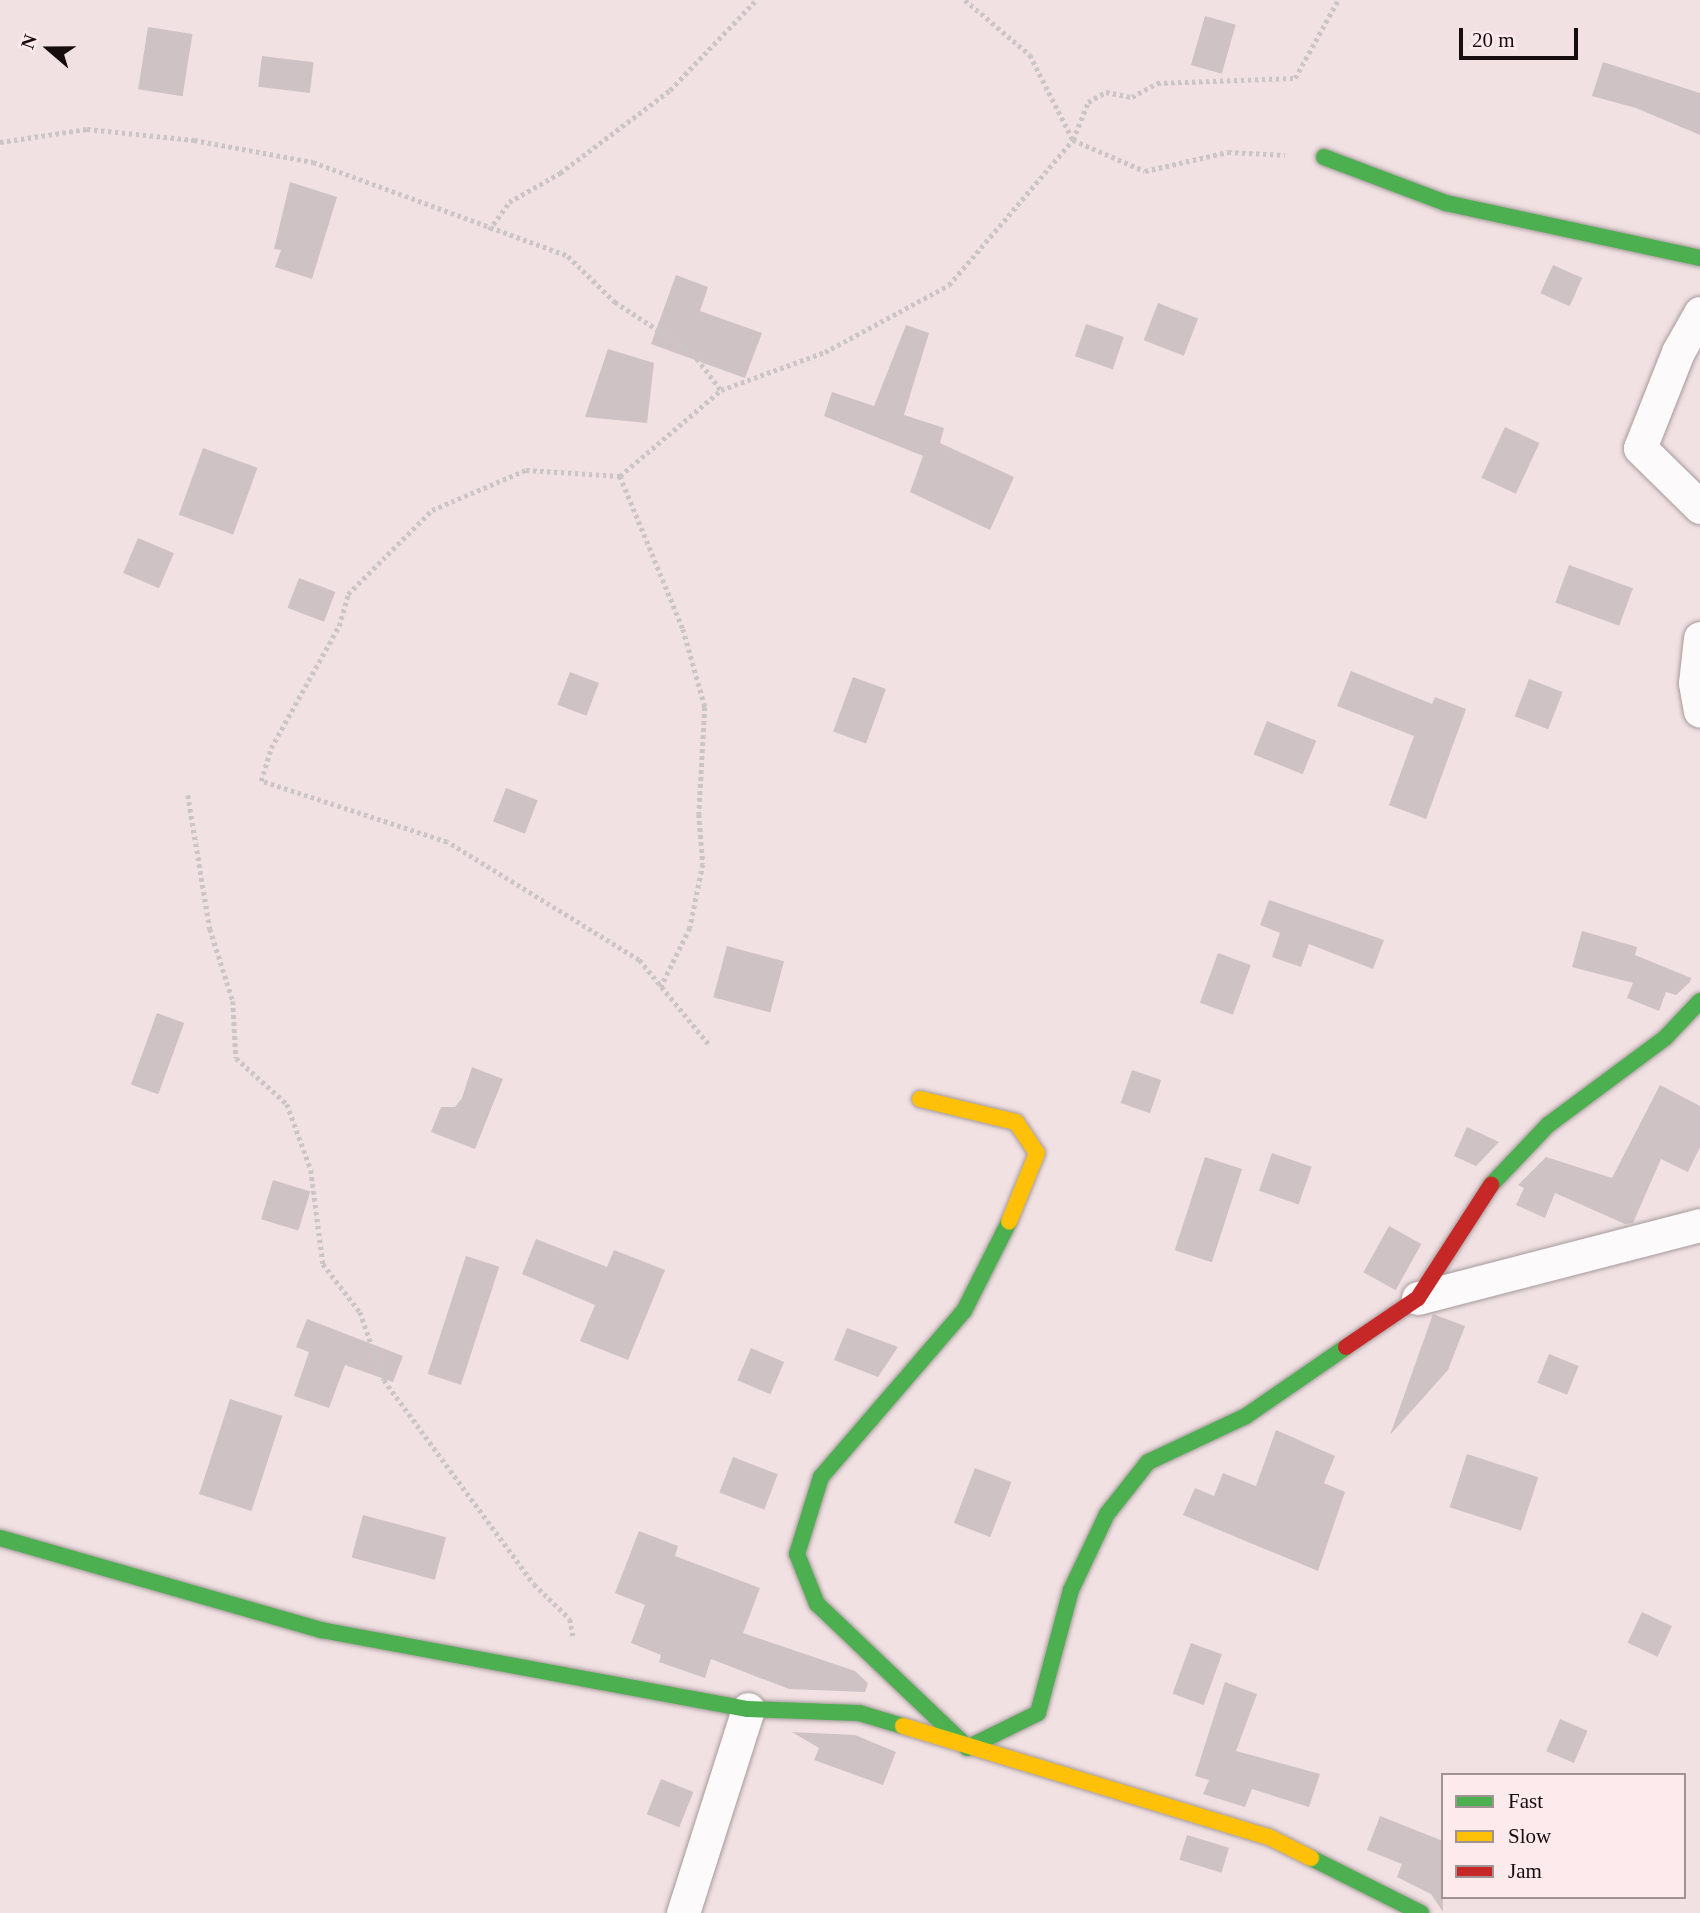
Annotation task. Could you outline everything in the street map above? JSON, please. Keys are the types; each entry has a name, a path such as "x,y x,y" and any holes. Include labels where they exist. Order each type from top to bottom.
{"street":[{"path":"1324,157 1446,203 1700,258"},
{"path":"1700,313 1678,352 1640,448 1700,507"},
{"path":"1700,638 1695,683 1700,711"},
{"path":"967,1748 1038,1713 1071,1590 1107,1514 1148,1462 1246,1416 1341,1355 1418,1298 1497,1175 1548,1125 1664,1038 1700,1001"},
{"path":"920,1099 1016,1122 1038,1153 1025,1191 964,1311 821,1477 797,1554 817,1604 967,1748"},
{"path":"1418,1298 1700,1225"},
{"path":"0,1538 321,1630 748,1709 859,1713 967,1748 1269,1837 1421,1913"},
{"path":"683,1913 748,1709"}],"path":[{"path":"489,230 509,202 560,173 670,90 755,0"},
{"path":"965,0 1030,55 1073,140 1145,171 1228,152 1324,157"},
{"path":"708,1044 639,960 447,842 261,781 271,748 339,626 348,594 432,510 526,470 620,476 722,390 825,352 949,285 1073,140 1088,102 1105,92 1132,97 1157,83 1295,78 1338,0"},
{"path":"0,142 87,129 281,154 313,162 489,230 568,256 615,302 694,353 722,390"},
{"path":"620,476 683,629 705,706 699,814 704,864 690,928 661,987"},
{"path":"188,795 210,929 233,1001 236,1058 287,1104 311,1170 323,1264 343,1286 355,1311 360,1312 384,1380 534,1584 570,1619 581,1678"}],"building":[{"path":"1205,16 1236,25 1222,74 1191,65"},
{"path":"148,27 192,34 183,96 138,89"},
{"path":"262,56 314,62 310,93 258,87"},
{"path":"1603,62 1700,93 1700,135 1636,108 1592,96"},
{"path":"290,182 337,197 312,279 275,267 281,250 274,249"},
{"path":"1553,265 1582,278 1570,306 1540,293"},
{"path":"676,275 708,287 700,311 762,333 745,378 651,344"},
{"path":"1158,303 1198,318 1184,356 1144,340"},
{"path":"1086,324 1124,337 1113,369 1075,356"},
{"path":"906,325 929,333 904,415 944,428 940,443 1014,477 990,530 910,492 923,456 824,416 832,392 874,406"},
{"path":"608,349 654,363 647,423 585,417"},
{"path":"1505,427 1539,443 1516,494 1481,478"},
{"path":"203,448 258,468 233,535 179,515"},
{"path":"138,538 174,553 159,588 123,573"},
{"path":"1569,565 1633,588 1619,626 1555,603"},
{"path":"299,578 335,592 324,622 288,608"},
{"path":"1351,671 1432,704 1435,697 1466,709 1426,819 1389,805 1414,736 1337,706"},
{"path":"570,672 599,683 586,716 557,705"},
{"path":"853,677 886,689 866,743 833,732"},
{"path":"1529,679 1563,692 1548,729 1515,716"},
{"path":"1267,721 1316,741 1303,774 1254,754"},
{"path":"506,788 538,800 525,834 493,822"},
{"path":"1269,900 1384,940 1373,969 1309,944 1301,967 1272,957 1280,933 1260,925"},
{"path":"1582,931 1637,947 1635,955 1691,978 1690,982 1676,995 1666,992 1659,1011 1627,998 1633,983 1572,967"},
{"path":"727,946 784,961 770,1012 713,997"},
{"path":"1218,953 1251,965 1233,1015 1200,1003"},
{"path":"157,1013 184,1023 158,1094 131,1084"},
{"path":"472,1067 503,1079 475,1149 431,1132 441,1107 455,1107 462,1098"},
{"path":"1132,1070 1161,1080 1150,1113 1121,1103"},
{"path":"1660,1085 1700,1106 1700,1147 1688,1172 1661,1159 1633,1223 1625,1224 1555,1193 1545,1218 1516,1205 1524,1188 1518,1185 1546,1157 1612,1178"},
{"path":"1467,1127 1499,1142 1476,1166 1454,1156"},
{"path":"1272,1153 1312,1167 1299,1204 1259,1191"},
{"path":"1205,1157 1242,1169 1212,1262 1175,1250"},
{"path":"273,1180 310,1191 298,1231 261,1219"},
{"path":"1389,1226 1421,1244 1396,1290 1363,1272"},
{"path":"536,1239 607,1267 614,1250 665,1270 628,1360 580,1341 595,1305 522,1274"},
{"path":"466,1256 499,1267 461,1385 428,1374"},
{"path":"1433,1314 1465,1326 1448,1370 1390,1435"},
{"path":"307,1319 403,1356 393,1382 345,1365 329,1408 294,1396 309,1352 296,1347"},
{"path":"847,1328 898,1347 878,1377 834,1360"},
{"path":"751,1348 784,1362 770,1394 737,1380"},
{"path":"1549,1354 1579,1366 1567,1395 1537,1383"},
{"path":"230,1399 282,1416 251,1511 199,1494"},
{"path":"1276,1430 1335,1456 1324,1483 1345,1492 1318,1571 1183,1515 1195,1488 1214,1496 1223,1473 1256,1486"},
{"path":"1467,1454 1538,1477 1521,1530 1450,1507"},
{"path":"733,1457 778,1474 764,1510 719,1492"},
{"path":"975,1468 1011,1482 990,1537 954,1523"},
{"path":"363,1515 446,1537 435,1580 352,1558"},
{"path":"639,1531 678,1546 675,1556 760,1588 743,1633 855,1671 868,1683 865,1692 789,1689 711,1659 705,1678 659,1662 661,1655 631,1643 645,1605 615,1593"},
{"path":"1642,1612 1672,1626 1658,1657 1628,1643"},
{"path":"1191,1643 1222,1654 1204,1705 1173,1694"},
{"path":"1225,1682 1257,1694 1236,1751 1320,1774 1309,1807 1252,1789 1245,1807 1203,1794 1209,1780 1195,1776"},
{"path":"1560,1719 1588,1731 1574,1763 1546,1751"},
{"path":"792,1732 855,1735 896,1752 883,1785 814,1760 819,1748"},
{"path":"661,1779 693,1792 679,1827 647,1814"},
{"path":"1380,1816 1441,1840 1443,1912 1431,1894 1397,1877 1402,1864 1367,1850"},
{"path":"1187,1835 1229,1848 1221,1873 1179,1860"}],"traffic: fast":[{"path":"1324,157 1446,203 1700,258"},
{"path":"1491,1185 1548,1125 1665,1038 1700,1001"},
{"path":"961,1741 817,1604 797,1554 821,1477 964,1311 1009,1222"},
{"path":"967,1748 1038,1713 1071,1590 1107,1514 1148,1462 1246,1416 1346,1347"},
{"path":"0,1538 321,1630 748,1709 859,1713 903,1726"},
{"path":"1311,1858 1421,1913"}],"traffic: slow":[{"path":"920,1099 1016,1122 1037,1153 1009,1222"},
{"path":"903,1726 1269,1837 1311,1858"}],"traffic: jam":[{"path":"1346,1347 1418,1298 1491,1185"}]}
